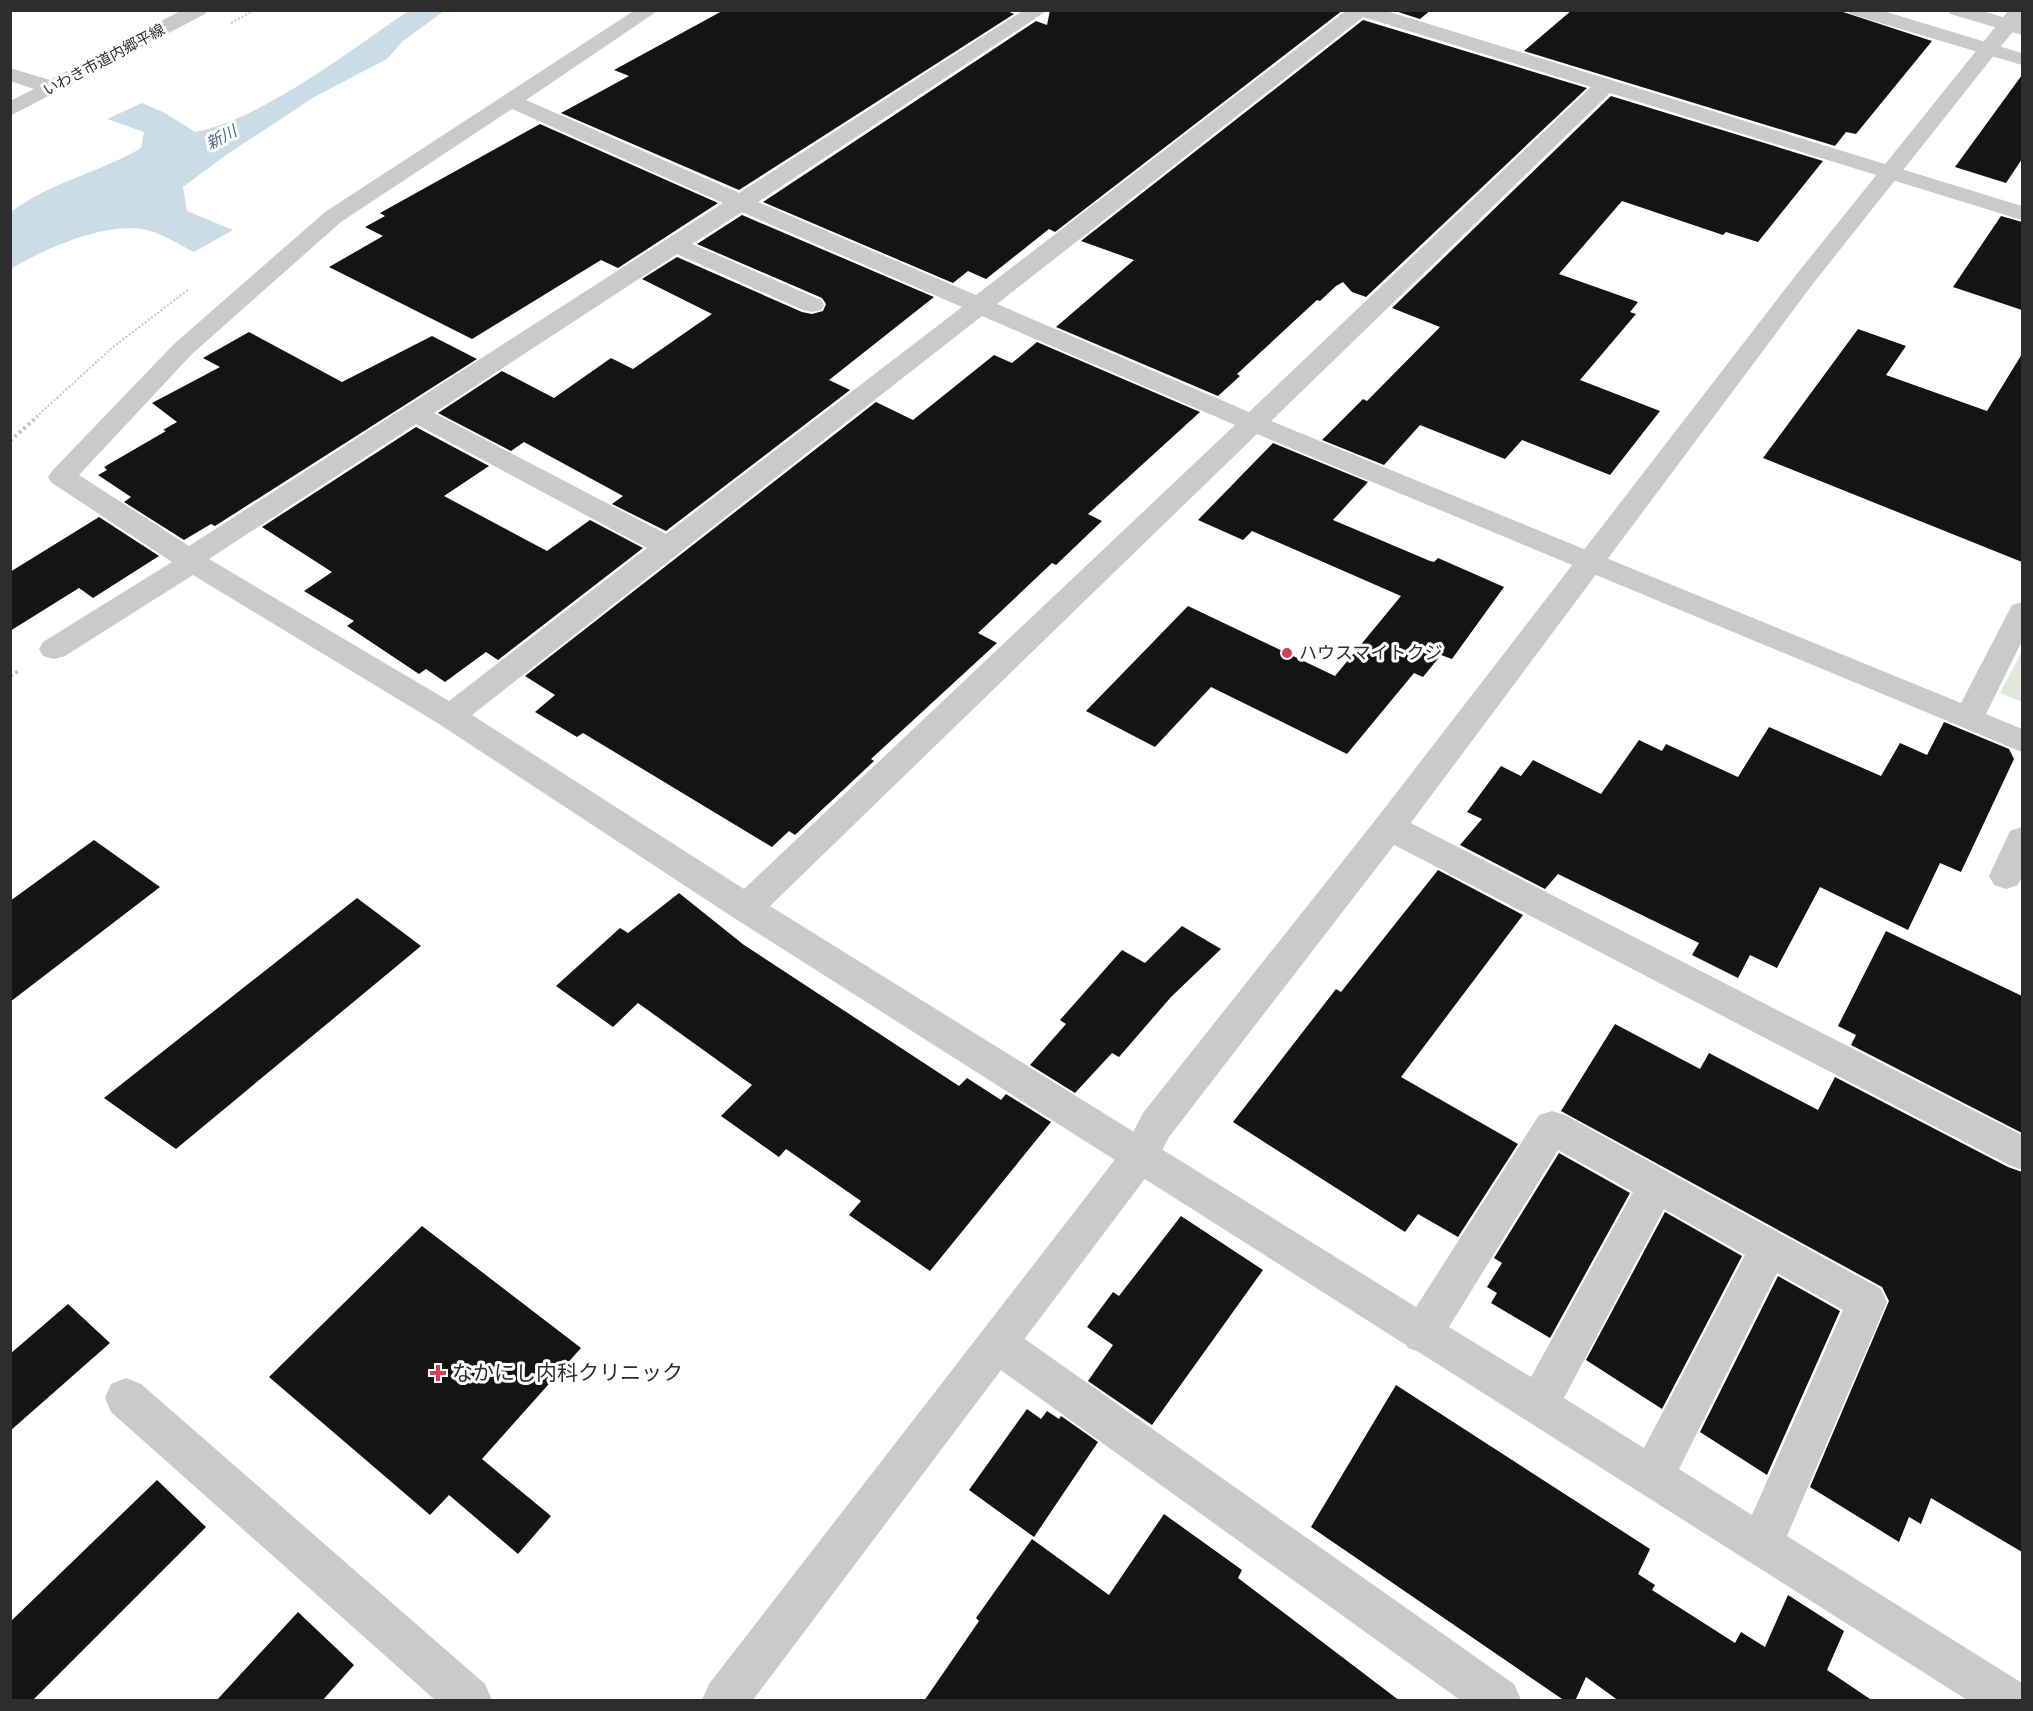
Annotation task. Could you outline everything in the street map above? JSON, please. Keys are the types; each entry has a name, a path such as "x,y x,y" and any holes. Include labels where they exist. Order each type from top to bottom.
{"street":[{"name":"いわき市道内郷平線","path":"10,110 198,10"},
{"path":"649,10 333,217 183,349 62,477 191,561 450,716 746,908 2008,1701"},
{"path":"54,649 414,413 1038,10"},
{"path":"450,716 1361,10 2022,213"},
{"path":"1857,10 2010,29"},
{"path":"1957,10 2010,29 2022,59"},
{"path":"725,1701 1140,1156 1156,1125 1389,827 1804,280 1890,172 2010,29"},
{"name":"いわき市道内郷平線","path":"14,79 42,68"},
{"path":"14,79 50,87"},
{"path":"746,908 1254,424 1606,84"},
{"path":"512,101 980,307 1254,424 2022,741"},
{"path":"675,245 812,305"},
{"path":"414,413 668,547"},
{"path":"1969,718 2022,612"},
{"path":"1389,827 2022,1153"},
{"path":"2006,876 2022,840"},
{"path":"1422,1334 1552,1127 1867,1302 1761,1545"},
{"path":"1538,1405 1657,1185"},
{"path":"1652,1477 1769,1248"},
{"path":"998,1344 1498,1701"},
{"path":"126,1398 469,1701"}],"shaded area":[{"path":"2022,651 2022,702 2000,693"}],"water":[{"name":"新川","path":"408,11 444,11 403,41 387,59 316,96 226,155 183,187 187,211 233,230 194,252 147,230 114,229 58,245 11,269 11,212 58,185 141,148 144,132 107,119 142,103 165,113 195,132 221,125 249,113 305,81"}],"building":[{"path":"724,10 1005,10 1014,14 739,190 561,113 629,76 614,70"},
{"path":"1050,10 1343,10 1055,232 1049,229 986,279 968,271 953,283 763,202 1036,21 1047,25"},
{"path":"1392,10 1431,10 1420,19"},
{"path":"1572,10 1837,10 1932,41 1856,134 1846,132 1835,146 1524,51"},
{"path":"1363,20 1587,88 1366,297 1352,292 1343,282 1336,286 1320,301 1317,300 1237,374 1240,376 1218,396 1056,327 1134,260 1081,241"},
{"path":"2022,75 2022,159 2006,183 1955,167"},
{"path":"1611,96 1823,161 1758,242 1726,232 1723,235 1622,201 1559,274 1638,302 1630,312 1636,314 1580,380 1660,411 1610,475 1522,440 1505,459 1420,425 1384,465 1322,440 1363,399 1367,401 1440,327 1392,308"},
{"path":"540,124 718,203 618,268 601,260 472,339 329,267 383,236 365,227 385,216 380,213"},
{"path":"742,215 934,297 829,380 850,390 666,531 612,504 623,496 524,442 511,451 438,413 502,371 554,398 611,358 633,369 712,314 642,279 677,257 802,312 812,314 823,311 826,304 822,298 697,244"},
{"path":"2001,216 2022,222 2022,310 1953,287"},
{"path":"1858,329 1906,346 1886,375 1987,411 2022,354 2022,562 1763,458"},
{"path":"249,332 342,382 432,336 477,359 215,526 211,524 184,540 124,502 131,497 98,475 107,470 104,467 166,431 163,430 177,422 152,403 220,367 203,358"},
{"path":"1037,342 1200,412 1088,514 1102,521 1056,565 1052,563 978,633 997,643 871,759 874,761 795,835 789,831 772,847 583,733 577,737 535,712 555,695 525,676 876,402 913,420 994,355 1012,363"},
{"path":"416,427 489,466 444,496 547,551 590,520 643,548 498,660 486,652 445,682 426,669 419,674 347,626 354,621 304,591 332,572 262,527"},
{"path":"1273,443 1368,482 1333,520 1430,561 1434,562 1438,558 1504,587 1452,659 1441,655 1423,677 1414,673 1347,754 1211,687 1155,747 1086,711 1188,606 1335,676 1401,596 1252,531 1243,540 1198,520"},
{"path":"99,517 159,556 93,598 79,588 10,631 10,572"},
{"path":"1944,722 2009,749 2014,759 1961,872 1940,863 1908,930 1820,887 1777,968 1750,955 1738,978 1692,955 1699,943 1558,874 1545,889 1460,845 1482,819 1467,812 1501,766 1521,776 1533,760 1601,794 1639,740 1662,751 1666,744 1738,777 1769,727 1881,776 1900,743 1927,755"},
{"path":"94,840 160,887 10,1002 10,901"},
{"path":"1438,870 1523,915 1401,1077 1518,1144 1458,1237 1418,1214 1405,1232 1233,1122 1336,989 1341,992"},
{"path":"679,893 744,945 959,1086 967,1078 1001,1100 1006,1094 1051,1122 930,1271 849,1215 861,1201 786,1149 779,1157 721,1116 752,1085 638,1003 613,1027 556,986 620,928 628,933"},
{"path":"357,898 421,946 176,1149 104,1098"},
{"path":"1182,926 1221,949 1171,997 1119,1057 1112,1053 1075,1093 1030,1065 1066,1024 1060,1020 1122,950 1145,963"},
{"path":"1886,931 2022,996 2022,1133 1851,1045 1856,1035 1838,1026"},
{"path":"1615,1024 1700,1069 1709,1053 1818,1110 1835,1077 2008,1167 2022,1172 2022,1552 1931,1498 1921,1524 1909,1517 1899,1542 1810,1487 1889,1301 1882,1287 1561,1111"},
{"path":"1559,1153 1630,1193 1550,1338 1491,1303 1497,1293 1487,1287 1502,1263 1494,1258"},
{"path":"1665,1212 1742,1256 1662,1409 1586,1360"},
{"path":"1181,1216 1263,1270 1152,1425 1088,1381 1113,1345 1087,1327 1113,1292 1119,1296"},
{"path":"422,1226 581,1348 482,1459 551,1516 518,1554 449,1495 430,1515 269,1377"},
{"path":"1778,1276 1840,1311 1767,1475 1700,1432"},
{"path":"68,1304 110,1343 10,1431 10,1354"},
{"path":"1396,1385 1650,1549 1638,1574 1655,1585 1652,1590 1735,1643 1741,1632 1765,1647 1788,1595 1844,1631 1827,1670 1873,1701 1619,1701 1586,1677 1575,1701 1565,1701 1311,1527"},
{"path":"1027,1409 1041,1419 1047,1411 1059,1419 1061,1416 1098,1442 1034,1537 969,1490"},
{"path":"157,1480 206,1527 32,1701 10,1701 10,1622"},
{"path":"1164,1514 1242,1570 1238,1578 1400,1701 924,1701 979,1621 976,1618 1032,1539 1109,1595"},
{"path":"298,1612 354,1665 322,1701 216,1701"}],"place":[{"name":"ハウスマイトクジ","path":"1287,653"},
{"name":"なかにし内科クリニック","path":"438,1373"}]}
